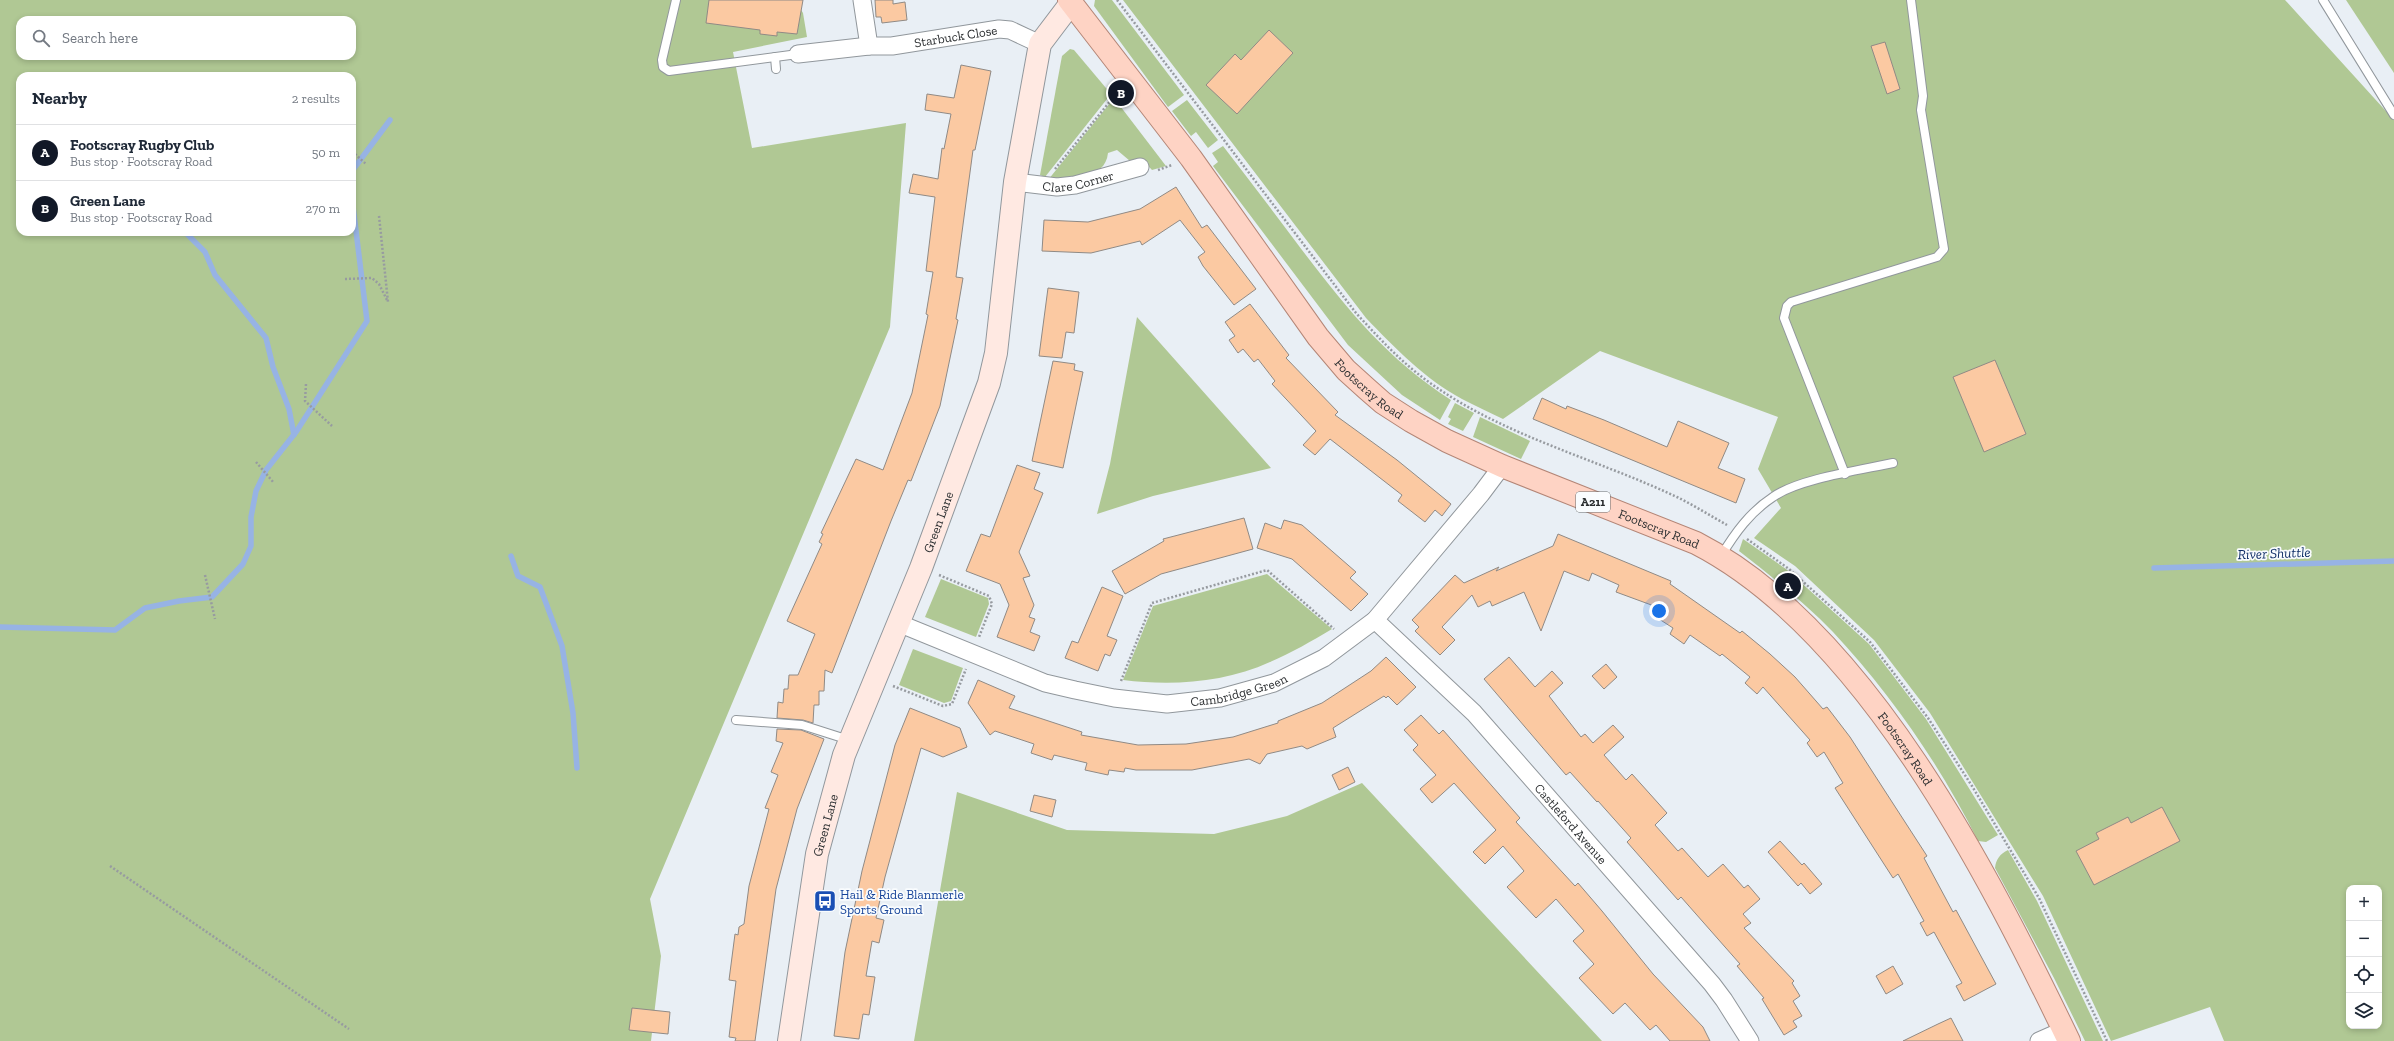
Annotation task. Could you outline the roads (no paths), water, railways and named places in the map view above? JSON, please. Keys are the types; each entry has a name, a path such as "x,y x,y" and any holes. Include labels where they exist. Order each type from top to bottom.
{"main road":[{"name":"Green Lane","path":"789,1041 818,854 844,755 921,568 989,383 996,353 1015,182 1040,44 1071,1"},
{"name":"Footscray Road","path":"1071,1 1128,78 1191,158 1318,337 1346,370 1383,403 1447,441 1502,466 1696,543 1721,556 1755,581 1789,611 1831,653 1868,696 1918,766 2017,935 2067,1035"}],"street":[{"path":"862,0 869,46"},
{"name":"Starbuck Close","path":"798,54 869,46 892,46 999,29 1010,30 1040,44"},
{"name":"Clare Corner","path":"1015,182 1042,186 1075,185 1140,167"},
{"name":"Cambridge Green","path":"898,623 1045,683 1114,698 1168,704 1220,698 1274,683 1324,658 1349,641 1375,620 1481,494 1502,466"},
{"name":"Castleford Avenue","path":"1375,620 1474,713 1712,984 1750,1041"},
{"path":"2039,1041 2067,1035"}],"lane":[{"path":"676,0 662,60 663,67 669,71 798,54"},
{"path":"1845,474 1784,318 1784,313 1791,302 1937,257 1944,249 1921,110 1923,96 1910,0"},
{"path":"2323,0 2394,115"},
{"path":"775,57 776,69"},
{"path":"1721,556 1736,531 1774,496 1807,483 1893,463"},
{"path":"736,720 802,724 850,741"}],"waterway":[{"path":"356,166 390,120"},
{"path":"0,627 115,630 145,608 179,601 212,597 243,564 251,546 251,517 256,491 266,470 296,432 367,321 356,231"},
{"path":"189,236 205,252 215,275 266,338 273,367 289,409 294,435"},
{"path":"511,556 518,576 540,587 562,646 573,713 577,768"},
{"name":"River Shuttle","path":"2154,568 2394,561"}],"place":[{"name":"Green Lane","path":"1121,93"},
{"name":"Footscray Rugby Club","path":"1788,586"},
{"name":"Hail & Ride Blanmerle Sports Ground","path":"825,901"}]}
